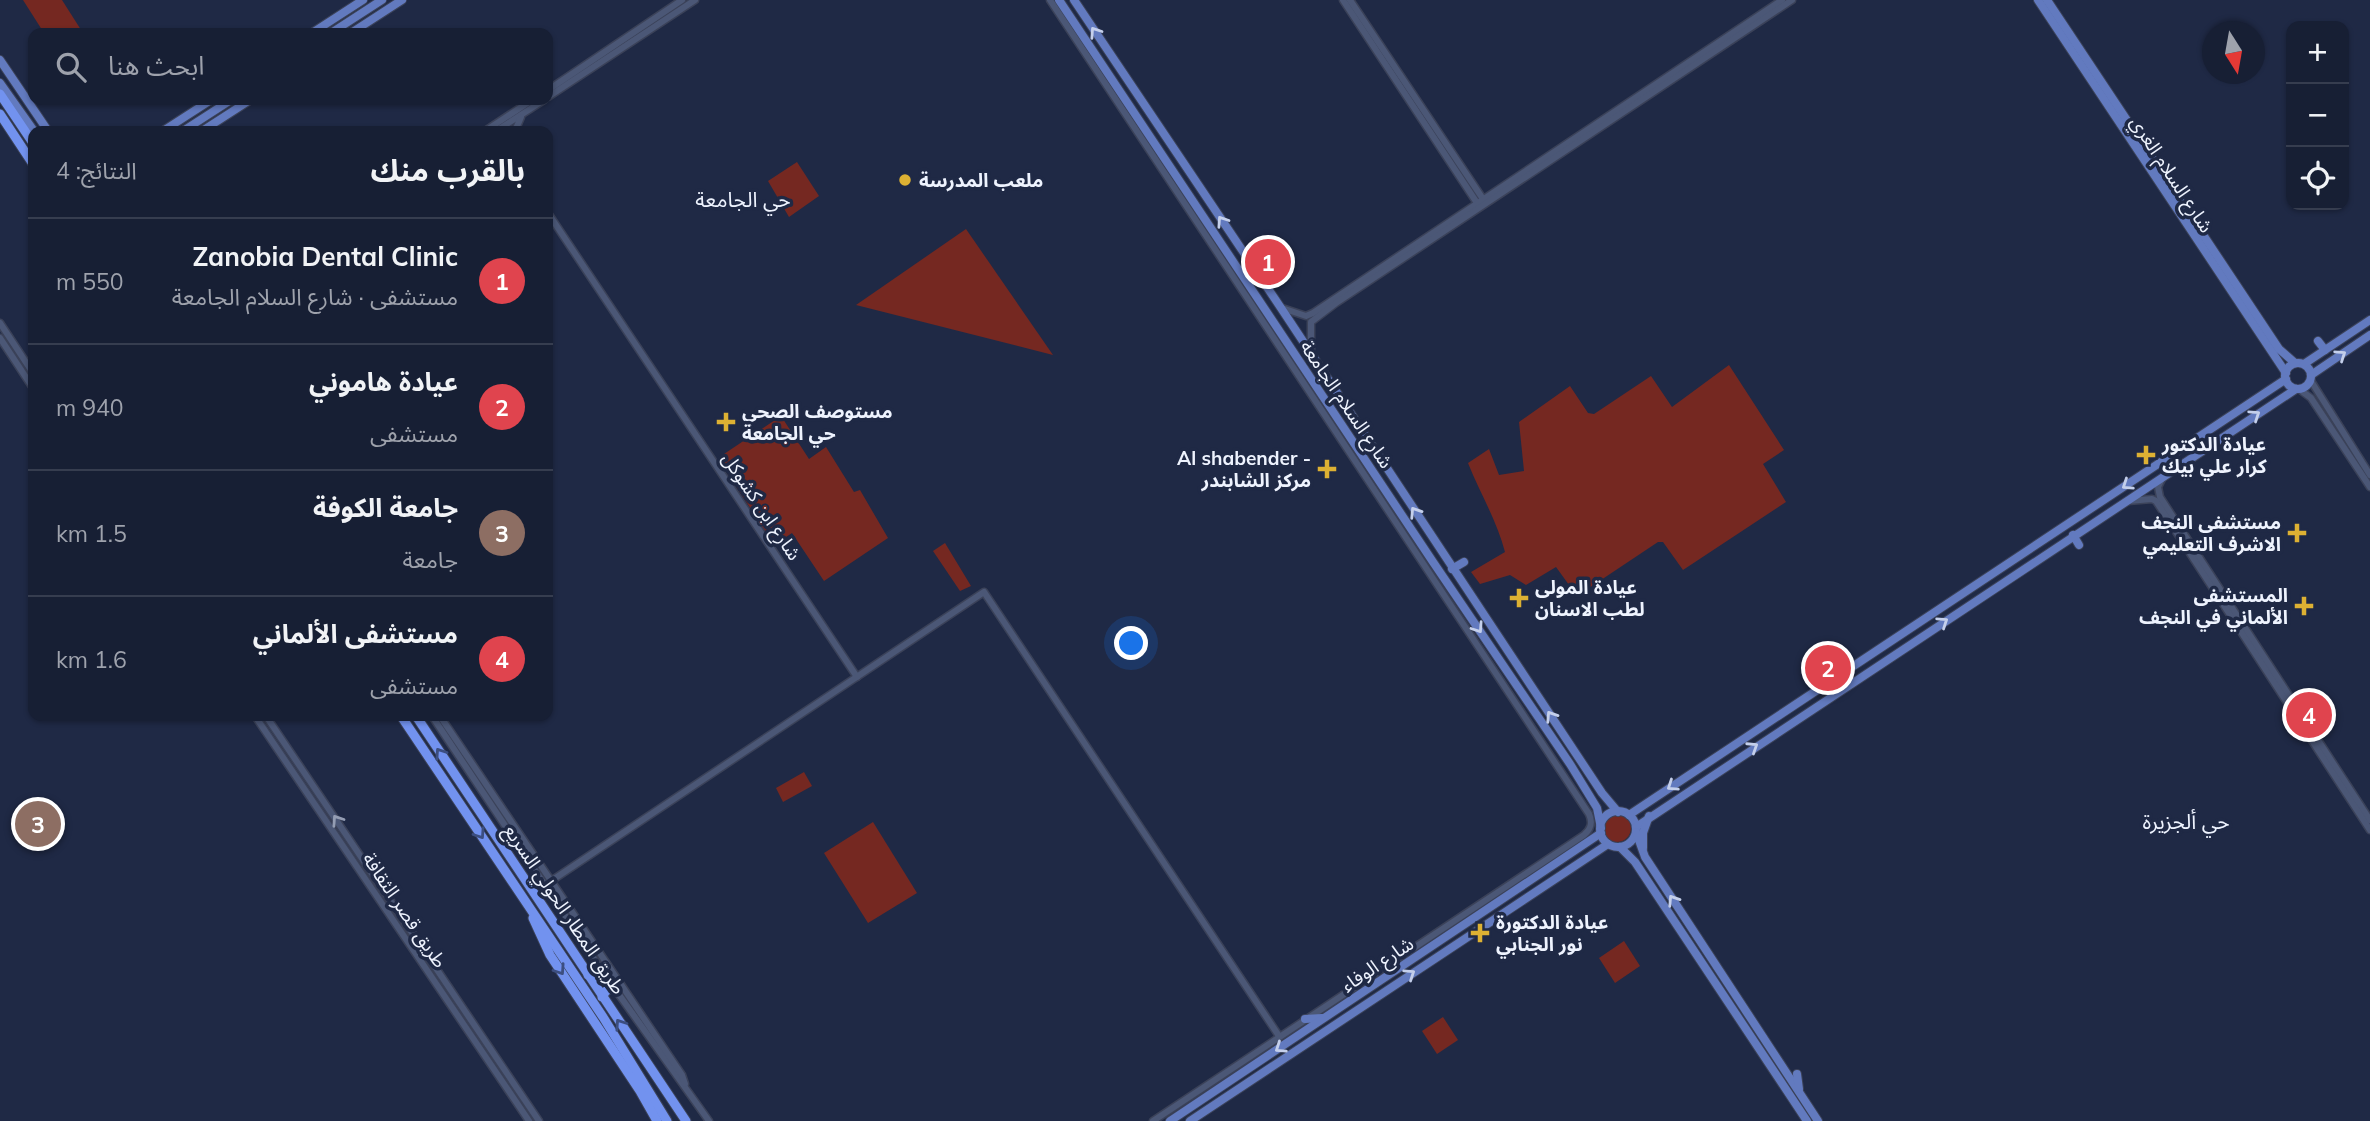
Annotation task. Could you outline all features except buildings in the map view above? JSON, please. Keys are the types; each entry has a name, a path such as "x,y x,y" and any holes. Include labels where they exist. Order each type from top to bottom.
{"highway":[{"path":"0,94 28,136"},
{"path":"0,114 28,156"},
{"name":"طريق المطار الحولي السريع","path":"404,721 603,1017 667,1121"},
{"name":"طريق المطار الحولي السريع","path":"419,721 686,1121"},
{"path":"453,794 461,793 463,786"},
{"path":"466,813 468,805 476,806"},
{"path":"531,909 537,930 550,955 657,1121"},
{"path":"587,975 594,975 600,968"},
{"path":"602,997 614,987"},
{"path":"640,1054 655,1069 694,1121"}],"main road":[{"path":"320,28 363,0"},
{"path":"358,28 402,0"},
{"name":"شارع السلام الجامعة","path":"1059,0 1101,69 1162,154 1282,343 1354,444 1429,564 1510,675 1565,757 1597,808 1601,830"},
{"name":"شارع السلام الجامعة","path":"1074,0 1602,793 1618,812"},
{"name":"شارع السلام الغري","path":"2038,0 2279,349 2296,362"},
{"name":"شارع السلام الغري","path":"2047,0 2284,373"},
{"path":"380,1 377,10 384,11"},
{"path":"339,28 380,1"},
{"path":"360,14 368,16 366,23"},
{"path":"0,60 28,101"},
{"path":"0,83 30,126"},
{"path":"30,105 45,126"},
{"path":"171,126 203,105"},
{"path":"192,126 223,105"},
{"path":"210,126 242,105"},
{"path":"186,116 187,126"},
{"path":"1162,154 1169,153 1172,146"},
{"path":"1171,169 1176,162 1182,162"},
{"path":"1629,815 2006,565 2284,373 2287,364 2325,350 2370,320"},
{"path":"1620,847 1630,842 1636,829 1649,816 1700,788 1720,769 1836,699 2014,574 2297,389 2307,386 2311,378 2370,335"},
{"path":"2318,341 2325,350"},
{"path":"2296,362 2311,378"},
{"path":"2284,373 2290,386 2297,389"},
{"path":"1354,444 1363,443 1365,436"},
{"path":"1363,458 1369,451 1375,451"},
{"path":"2073,536 2079,545"},
{"path":"2032,547 2032,554 2040,557"},
{"path":"1452,569 1464,562"},
{"path":"2006,565 2014,567 2014,574"},
{"path":"1502,681 1510,675"},
{"path":"1534,691 1548,692"},
{"path":"1720,769 1713,768 1713,762 1733,746"},
{"path":"1565,757 1571,757 1574,751"},
{"path":"1807,1121 1711,966 1645,857 1629,815 1618,812 1608,815 1601,830 1608,844 1620,847 1635,862 1711,966 1818,1121"},
{"path":"1645,857 1642,841 1649,816"},
{"name":"شارع الوفاء","path":"1170,1121 1325,1018 1405,959 1522,886 1545,865 1601,830"},
{"name":"شارع الوفاء","path":"1190,1121 1259,1081 1470,940 1507,910 1608,844"},
{"path":"1592,854 1615,850 1635,862"},
{"path":"1507,910 1509,905 1530,890 1528,885 1522,886"},
{"path":"1711,966 1729,971"},
{"path":"1708,983 1711,966"},
{"path":"1305,1019 1325,1018"},
{"path":"1255,1052 1261,1061"},
{"path":"1797,1074 1799,1092"},
{"path":"1796,1116 1807,1121"}],"street":[{"path":"553,93 682,0"},
{"path":"553,87 695,0"},
{"path":"1050,0 1101,69 1219,257 1282,343 1429,564 1591,819 1590,829 1545,865 1405,959 1305,1019 1153,1121"},
{"path":"1343,0 1480,201"},
{"path":"1350,0 1480,201"},
{"path":"1758,19 1782,0"},
{"path":"1308,319 1336,303 1758,19 1792,0"},
{"path":"493,126 524,105"},
{"path":"504,126 536,105"},
{"path":"518,126 524,113"},
{"path":"1308,319 1480,201 1508,185"},
{"name":"شارع ابن كشوكل","path":"553,221 857,677"},
{"path":"1281,308 1308,319"},
{"path":"1308,319 1312,355"},
{"path":"0,323 28,365"},
{"path":"0,338 28,380"},
{"path":"2311,378 2370,475"},
{"path":"2297,389 2311,398 2370,486"},
{"path":"2164,476 2158,487 2158,494 2172,521 2370,830"},
{"path":"2126,501 2156,501 2172,521 2370,820"},
{"path":"547,883 984,592 1279,1036"},
{"name":"طريق قصر الثقافة","path":"258,721 529,1121"},
{"name":"طريق قصر الثقافة","path":"269,721 539,1121"},
{"path":"435,721 679,1070 685,1086"},
{"path":"443,721 600,968 709,1121"},
{"path":"376,895 383,889"}],"shaded area":[{"path":"23,0 62,0 80,28 41,28"},
{"path":"797,162 819,196 789,217 768,181"},
{"path":"966,229 1053,355 856,305"},
{"path":"1729,365 1784,450 1763,464 1786,502 1683,570 1663,542 1658,542 1577,596 1556,567 1526,585 1510,575 1480,584 1471,572 1505,552 1468,463 1489,449 1499,475 1524,471 1519,422 1570,386 1588,413 1594,414 1651,376 1672,407"},
{"path":"781,416 809,459 826,447 854,492 860,490 888,538 824,581 792,533 774,545 718,458"},
{"path":"945,543 971,586 960,591 933,551"},
{"path":"804,772 812,786 783,802 776,788"},
{"path":"1617,814 1627,818 1631,828 1627,838 1617,842 1607,838 1603,828 1607,818"},
{"path":"873,822 917,893 868,923 824,853"},
{"path":"1624,941 1640,966 1615,983 1599,958"},
{"path":"1443,1017 1458,1040 1437,1054 1422,1031"}],"place":[{"name":"ملعب المدرسة","path":"905,180"},
{"name":"Zanobia Dental Clinic","path":"1268,262"},
{"name":"مستوصف الصحي حي الجامعة","path":"726,422"},
{"name":"عيادة الدكتور كرار علي بيك","path":"2146,455"},
{"name":"Al shabender - مركز الشابندر","path":"1327,469"},
{"name":"مستشفى النجف الاشرف التعليمي","path":"2297,533"},
{"name":"عيادة المولى لطب الاسنان","path":"1519,598"},
{"name":"المستشفى الألماني في النجف","path":"2304,606"},
{"name":"عيادة هاموني","path":"1828,668"},
{"name":"مستشفى الألماني","path":"2309,715"},
{"name":"جامعة الكوفة","path":"38,824"},
{"name":"عيادة الدكتورة نور الجنابي","path":"1480,933"}],"district":[{"name":"حي الجامعة","path":"743,199"},
{"name":"حي ألجزيرة","path":"2186,821"}]}
